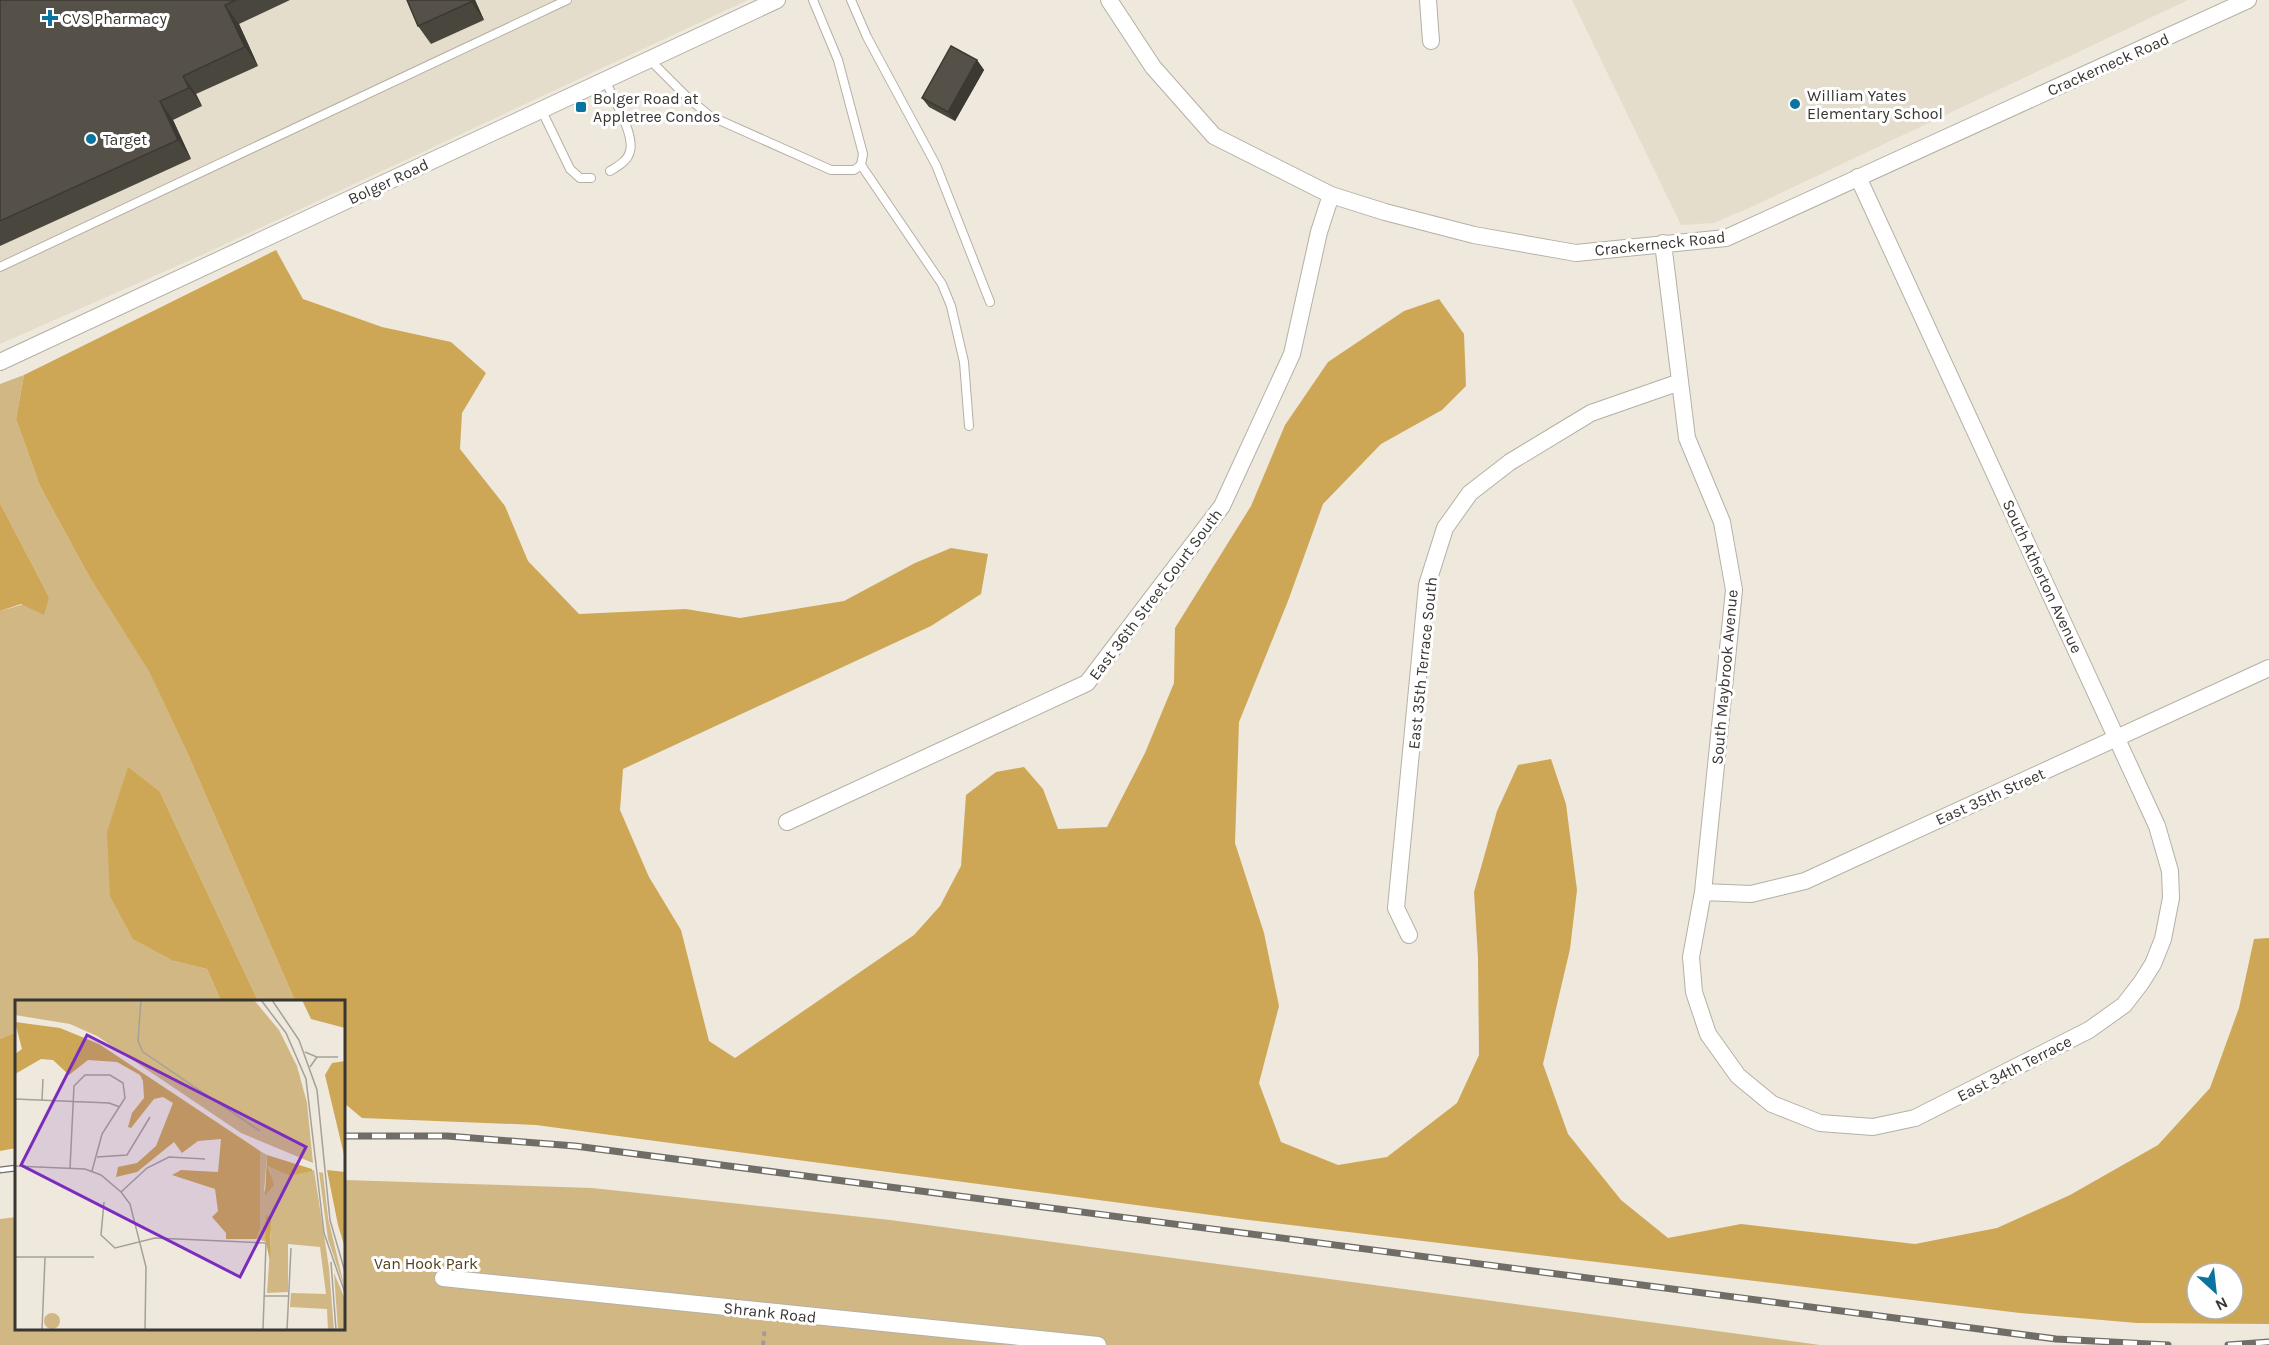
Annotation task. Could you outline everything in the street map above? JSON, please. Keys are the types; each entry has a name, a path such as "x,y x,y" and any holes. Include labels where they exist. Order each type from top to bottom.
{"street":[{"name":"Bolger Road","path":"0,362 777,0"},
{"name":"Crackerneck Road","path":"1109,0 1153,67 1214,136 1331,195 1385,212 1474,234 1576,253 1726,238 2248,0"},
{"path":"1428,0 1431,41"},
{"name":"South Atherton Avenue","path":"1858,177 2157,826 2170,870 2171,898 2163,939 2153,964 2141,984"},
{"name":"East 36th Street Court South","path":"787,822 1088,683 1222,506 1292,354 1319,232 1331,195"},
{"name":"South Maybrook Avenue","path":"1663,243 1687,438 1722,522 1734,590 1703,892 1691,957 1693,974"},
{"name":"East 35th Terrace South","path":"1409,935 1396,908 1427,585 1445,528 1470,493 1510,462 1591,413 1680,382"},
{"name":"East 35th Street","path":"1703,892 1751,894 1805,881 2269,668"},
{"name":"East 34th Terrace","path":"1693,974 1694,992 1708,1034 1738,1076 1772,1104 1820,1123 1873,1127 1915,1118 2089,1030 2124,1005 2141,984"},
{"name":"Shrank Road","path":"443,1278 1098,1345"}],"lane":[{"path":"0,267 567,0"},
{"path":"649,59 688,98 710,116 831,170 854,170 861,165 863,154 838,60 813,0"},
{"path":"851,0 867,38 936,165 990,302"},
{"path":"604,80 630,135 630,151 624,162 610,171"},
{"path":"541,109 570,169 580,177 591,178"},
{"path":"861,165 942,284 951,306 964,362 969,426"}],"shaded area":[{"path":"0,0 748,0 204,254 0,344"},
{"name":"William Yates Elementary School","path":"1572,0 2188,0 1749,208 1713,223 1681,225"},
{"path":"276,250 303,299 382,327 451,342 486,373 462,413 460,449 505,506 528,561 579,614 686,609 740,618 844,601 915,563 951,548 988,554 981,594 931,626 623,769 620,810 649,877 681,930 709,1041 735,1058 914,935 940,906 961,866 966,795 996,772 1024,767 1043,789 1058,829 1107,827 1145,753 1174,683 1175,628 1251,506 1285,425 1328,362 1404,311 1439,299 1464,334 1466,386 1442,410 1381,444 1323,504 1288,601 1239,722 1235,843 1264,933 1279,1006 1259,1083 1281,1142 1338,1165 1387,1157 1457,1103 1479,1055 1478,958 1474,892 1497,811 1518,765 1551,759 1566,804 1577,890 1570,949 1543,1064 1568,1134 1621,1200 1668,1238 1741,1224 1915,1244 1997,1228 2070,1195 2158,1145 2210,1088 2239,1008 2254,939 2269,938 2269,1324 2137,1323 2020,1313 1241,1219 536,1125 362,1118 345,1104 345,1000 295,1000 187,752 149,671 90,578 40,486 16,419 24,375"},
{"path":"0,503 49,597 44,615 21,604 0,611"},
{"path":"128,767 160,792 258,1000 221,1000 207,969 174,961 133,939 110,896 107,832"},
{"path":"15,1034 15,1148 0,1151 0,1039"}],"green space":[{"path":"24,375 16,419 40,486 90,578 149,670 295,1000 258,1000 160,792 174,961 207,969 221,1000 15,1000 15,1034 0,1039 0,611 49,597 0,503 0,384"},
{"name":"Van Hook Park","path":"345,1180 592,1188 890,1220 1820,1345 0,1345 0,1219 15,1217 15,1330 345,1330"}],"building":[{"name":"Target","path":"0,0 236,0 225,5 245,47 183,76 189,88 160,101 178,140 0,221"},
{"path":"407,0 471,0 471,2 418,26"},
{"path":"951,46 977,60 948,112 922,98"}],"railway":[{"path":"345,1136 447,1136 575,1146 2056,1339 2168,1345"},
{"path":"0,1170 15,1168"},
{"path":"2228,1345 2269,1342"}],"place":[{"name":"CVS Pharmacy","path":"50,18"},
{"name":"William Yates Elementary School","path":"1795,104"},
{"name":"Bolger Road at Appletree Condos","path":"581,107"},
{"name":"Target","path":"91,139"}]}
